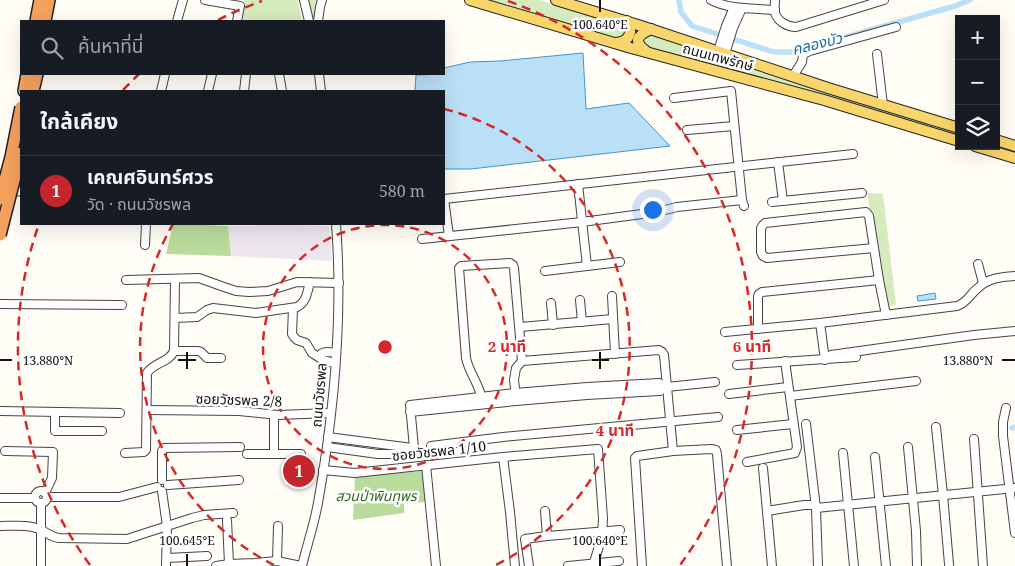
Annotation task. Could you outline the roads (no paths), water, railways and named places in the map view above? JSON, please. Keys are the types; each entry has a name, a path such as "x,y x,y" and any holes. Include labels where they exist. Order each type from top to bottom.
{"highway":[{"path":"36,20 40,0"},
{"path":"45,20 48,0"},
{"path":"24,90 27,75"},
{"path":"34,90 37,75"},
{"path":"0,199 12,157 20,113"},
{"path":"0,236 20,157"}],"main road":[{"name":"ถนนเทพรักษ์","path":"470,0 647,52 824,100 955,140"},
{"name":"ถนนเทพรักษ์","path":"556,0 651,29 723,48 792,76 955,127"},
{"path":"616,43 622,43 627,40 629,25 627,22"},
{"path":"647,52 640,47 638,40 640,36 651,29"},
{"path":"1000,141 1015,146"},
{"path":"989,150 1015,158"}],"street":[{"path":"177,20 182,0"},
{"path":"204,0 240,6 237,20"},
{"path":"304,0 310,20"},
{"path":"318,20 322,0"},
{"path":"712,0 738,7 775,10"},
{"path":"775,0 774,12 777,17 790,27 884,0"},
{"path":"723,48 729,27 738,7"},
{"path":"792,76 802,62 804,54 810,51 896,27"},
{"path":"878,54 883,105"},
{"path":"422,239 582,222 657,212 677,207 743,203 730,74"},
{"path":"161,90 165,75"},
{"path":"208,90 212,75"},
{"path":"244,90 246,75"},
{"path":"279,75 282,90"},
{"path":"319,75 321,90"},
{"path":"674,98 731,91"},
{"path":"687,130 734,126"},
{"path":"445,199 853,154"},
{"path":"778,162 783,201"},
{"path":"578,184 587,266"},
{"path":"0,193 20,191"},
{"path":"772,202 862,193"},
{"path":"445,206 449,236"},
{"path":"874,248 767,258 761,252 761,228 766,223 866,212 869,216 886,315"},
{"path":"145,245 146,225"},
{"name":"ถนนวัชรพล","path":"302,566 318,506 331,413 339,283 336,225"},
{"path":"545,271 620,262"},
{"path":"482,401 477,383 468,367 466,358 458,268 460,267 510,263 513,265 522,361 516,368 514,380 516,397"},
{"path":"978,264 983,283"},
{"path":"725,332 957,306 963,304 983,283 997,278 1015,276"},
{"path":"125,453 144,452 146,450 147,372 169,359 174,351 175,278"},
{"path":"126,280 199,278 236,291 249,292 268,291 297,282 339,283"},
{"path":"758,329 758,296 762,292 879,280"},
{"path":"175,318 198,318 207,310 213,308 256,313 293,308 304,302 310,282"},
{"path":"612,296 616,354"},
{"path":"580,300 582,322"},
{"path":"551,303 553,325"},
{"path":"0,304 122,305"},
{"path":"293,308 292,336 296,340 306,343 312,353 325,362 335,363"},
{"path":"520,328 613,319"},
{"path":"820,322 828,357"},
{"path":"737,364 828,357 974,335 1015,331"},
{"path":"522,361 659,350 664,355 673,451"},
{"path":"174,351 198,351 207,358 221,358"},
{"path":"319,357 322,352 336,353"},
{"path":"828,357 856,357"},
{"path":"747,462 795,453 796,451 786,361"},
{"path":"790,396 916,381"},
{"path":"668,387 715,382"},
{"path":"414,448 410,405 482,401 659,383 660,391 587,391"},
{"path":"729,394 788,387"},
{"path":"1006,408 1003,436 1012,488 1015,534"},
{"name":"ซอยวัชรพล 2/8","path":"147,410 239,411 274,415 331,413"},
{"path":"0,411 120,413"},
{"path":"55,412 54,431 102,431"},
{"path":"274,415 274,454"},
{"path":"431,446 503,437 718,417"},
{"path":"738,430 793,424"},
{"path":"806,424 815,507 818,566"},
{"path":"936,427 949,564"},
{"path":"328,437 414,448"},
{"path":"974,439 983,566"},
{"path":"207,556 166,562 167,526 162,486 162,451 164,448 240,447"},
{"path":"327,447 378,454 399,454 414,448"},
{"path":"908,447 916,531 917,566"},
{"name":"ซอยวัชรพล 1/10","path":"323,470 355,473 598,449 603,518 602,531"},
{"path":"642,566 635,458 637,456 673,451 711,449 716,450 717,454 727,566"},
{"path":"5,450 53,452 52,478 46,495"},
{"path":"843,453 854,566"},
{"path":"247,454 301,454"},
{"path":"503,457 515,566"},
{"path":"875,457 886,566"},
{"path":"426,465 436,566"},
{"path":"763,468 772,566"},
{"path":"40,566 39,492 43,492 46,495 119,497 162,486 239,480"},
{"path":"767,511 804,505 815,507 848,505 1012,488"},
{"path":"0,498 38,500"},
{"path":"545,511 547,536"},
{"path":"0,526 28,526 41,530 54,538 127,539 204,515 233,513"},
{"path":"227,520 229,564"},
{"path":"275,563 278,526"},
{"path":"529,566 525,539 620,530"},
{"path":"594,564 602,531"},
{"path":"568,566 619,561"},
{"path":"216,566 275,563 302,566"}],"water":[{"path":"583,53 586,109 629,103 670,146 471,169 445,169 445,90 415,90 416,75 445,75 445,68 470,62"},
{"path":"935,293 936,299 918,301 917,296"}],"waterway":[{"name":"คลองบัว","path":"679,0 681,12 692,26 774,52 797,52 801,49 815,46"},
{"name":"คลองบัว","path":"846,37 970,0"}],"place":[{"name":"เคณศอินทร์ศวร","path":"299,471"}],"park label":[{"name":"สวนป่าพินทุพร","path":"376,496"}]}
